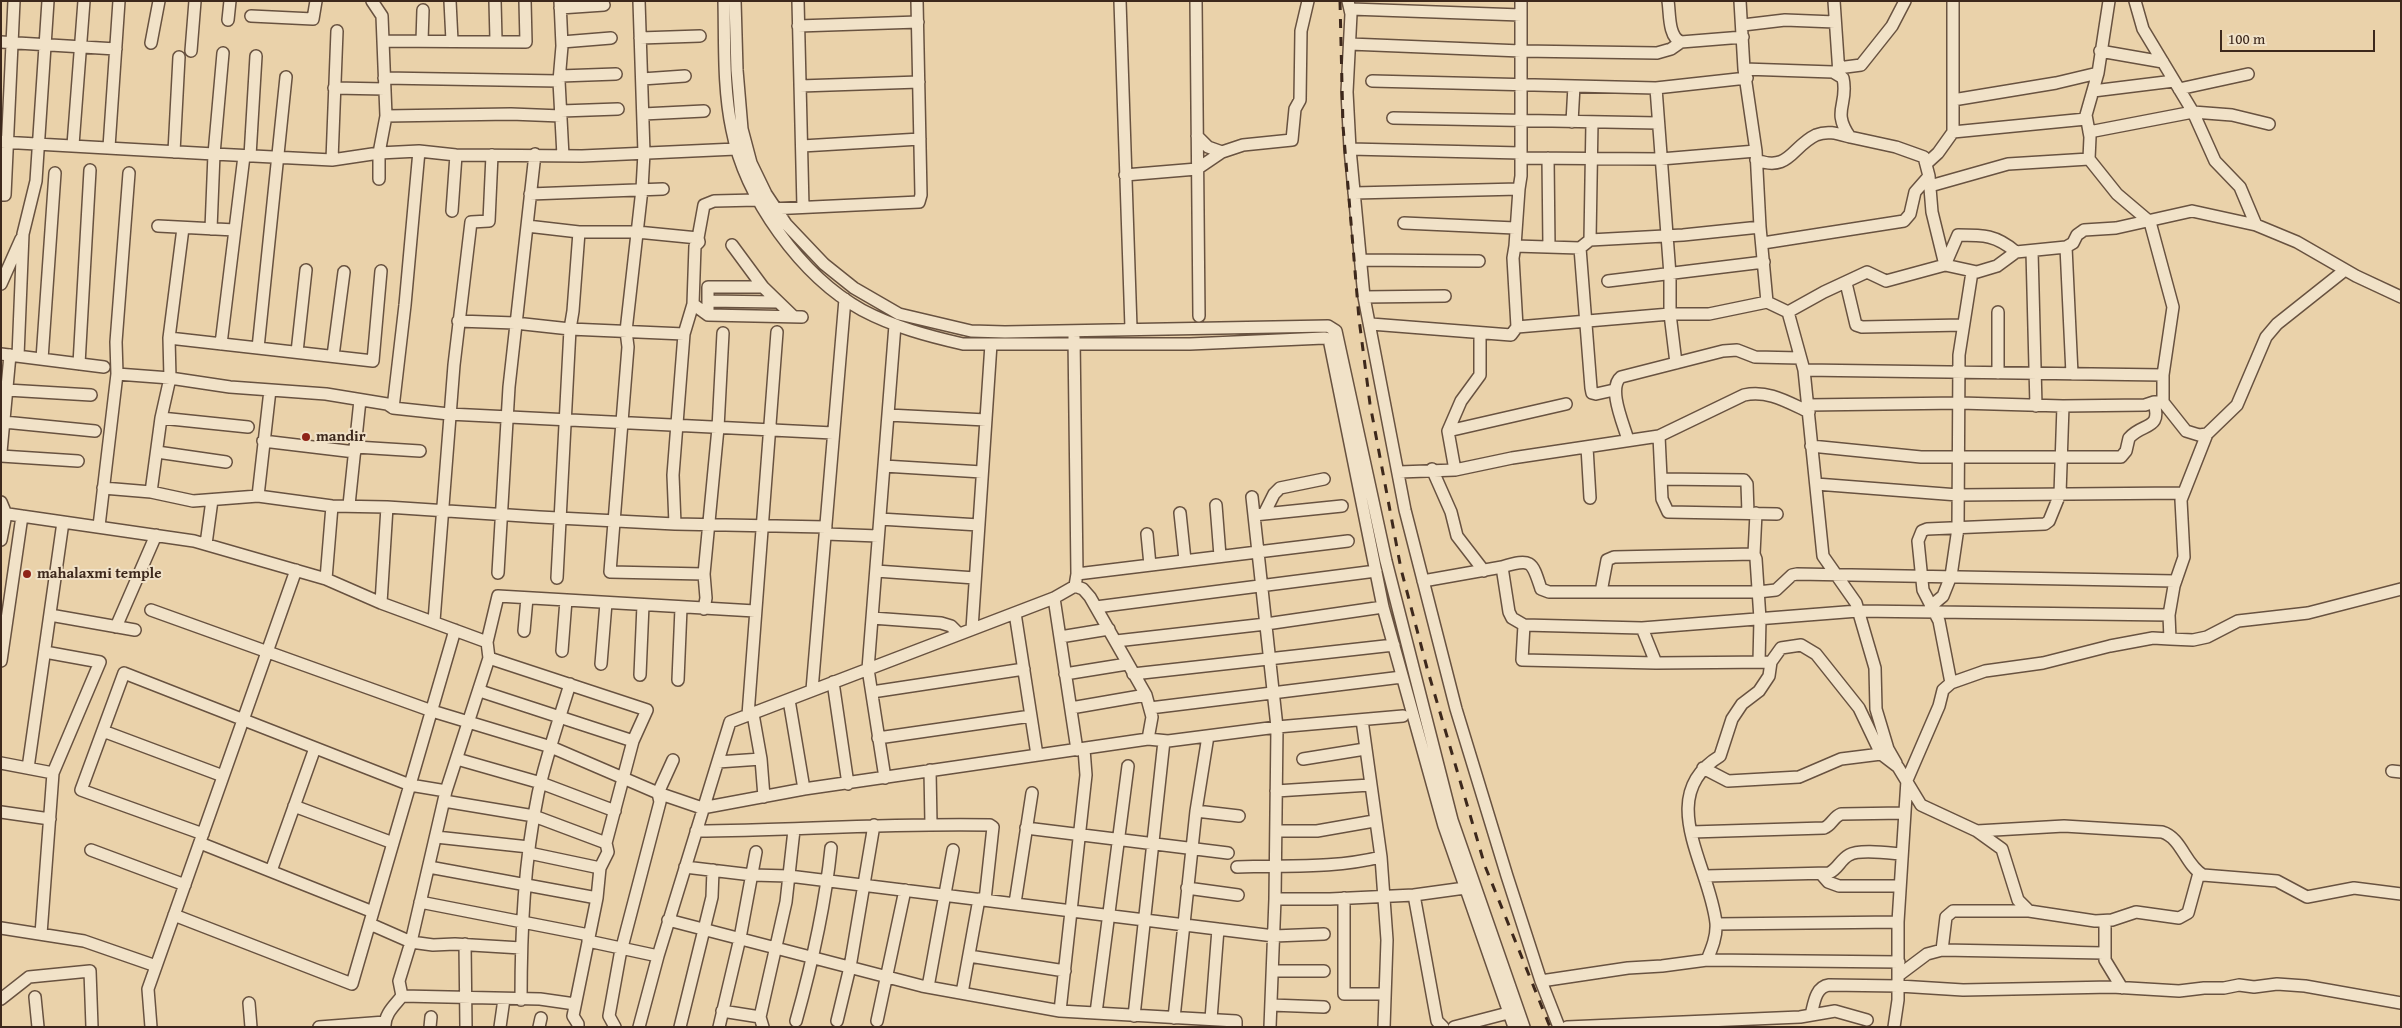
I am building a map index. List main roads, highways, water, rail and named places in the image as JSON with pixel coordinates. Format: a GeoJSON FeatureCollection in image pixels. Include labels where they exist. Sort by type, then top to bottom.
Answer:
{"type":"FeatureCollection","features":[{"type":"Feature","properties":{"kind":"railway"},"geometry":{"type":"LineString","coordinates":[[1340,1],[1343,126],[1359,319],[1370,404],[1401,569],[1427,668],[1485,866],[1550,1027]]}},
{"type":"Feature","properties":{"kind":"place","name":"mandir"},"geometry":{"type":"Point","coordinates":[306,437]}},
{"type":"Feature","properties":{"kind":"place","name":"mahalaxmi temple"},"geometry":{"type":"Point","coordinates":[27,574]}}]}
